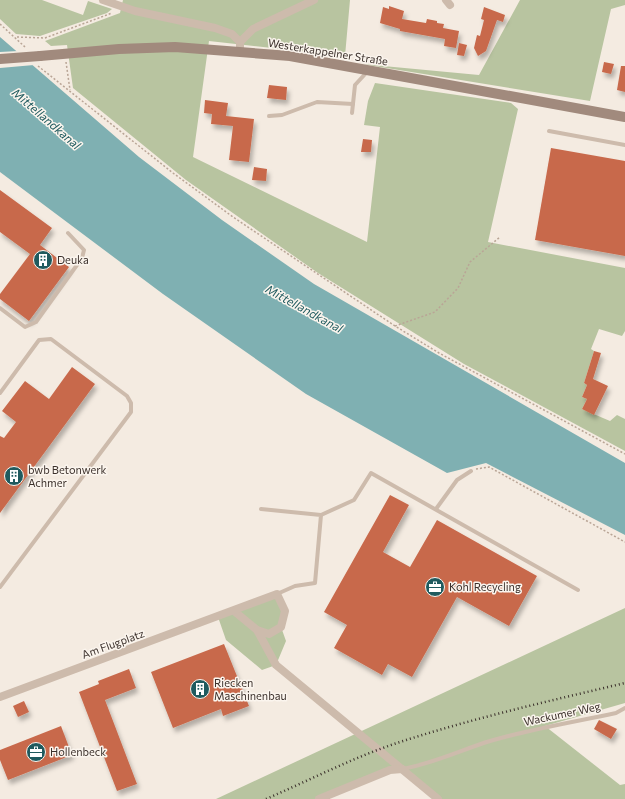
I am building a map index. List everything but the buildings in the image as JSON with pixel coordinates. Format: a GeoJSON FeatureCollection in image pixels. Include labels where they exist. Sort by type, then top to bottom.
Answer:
{"type":"FeatureCollection","features":[{"type":"Feature","properties":{"kind":"main road","name":"Westerkappelner Straße"},"geometry":{"type":"LineString","coordinates":[[0,59],[38,59],[119,49],[240,46],[625,117]]}},
{"type":"Feature","properties":{"kind":"street"},"geometry":{"type":"LineString","coordinates":[[103,0],[120,6],[215,28],[232,34],[240,46],[253,29],[314,0]]}},
{"type":"Feature","properties":{"kind":"street"},"geometry":{"type":"LineString","coordinates":[[234,611],[257,630],[269,634],[281,627],[285,611],[278,594]]}},
{"type":"Feature","properties":{"kind":"street","name":"Am Flugplatz"},"geometry":{"type":"LineString","coordinates":[[0,697],[278,594]]}},
{"type":"Feature","properties":{"kind":"street"},"geometry":{"type":"LineString","coordinates":[[257,630],[276,665],[438,799]]}},
{"type":"Feature","properties":{"kind":"street"},"geometry":{"type":"LineString","coordinates":[[319,799],[390,770],[402,769]]}},
{"type":"Feature","properties":{"kind":"lane"},"geometry":{"type":"LineString","coordinates":[[352,113],[355,85],[369,70]]}},
{"type":"Feature","properties":{"kind":"lane"},"geometry":{"type":"LineString","coordinates":[[269,116],[282,115],[316,102],[353,104]]}},
{"type":"Feature","properties":{"kind":"lane"},"geometry":{"type":"LineString","coordinates":[[549,131],[625,145]]}},
{"type":"Feature","properties":{"kind":"lane"},"geometry":{"type":"LineString","coordinates":[[0,308],[25,327],[36,322],[82,258],[84,250],[68,233]]}},
{"type":"Feature","properties":{"kind":"lane"},"geometry":{"type":"LineString","coordinates":[[0,393],[39,340],[51,339],[127,396],[131,403],[131,412],[0,587]]}},
{"type":"Feature","properties":{"kind":"lane"},"geometry":{"type":"LineString","coordinates":[[436,509],[457,480],[471,471]]}},
{"type":"Feature","properties":{"kind":"lane"},"geometry":{"type":"LineString","coordinates":[[262,509],[321,515],[354,500],[371,473],[578,590]]}},
{"type":"Feature","properties":{"kind":"lane"},"geometry":{"type":"LineString","coordinates":[[278,594],[295,586],[315,583],[321,515]]}},
{"type":"Feature","properties":{"kind":"lane","name":"Wackumer Weg"},"geometry":{"type":"LineString","coordinates":[[402,769],[417,767],[463,749],[502,738],[616,713],[625,708]]}},
{"type":"Feature","properties":{"kind":"path"},"geometry":{"type":"LineString","coordinates":[[15,37],[45,38],[111,14],[120,6]]}},
{"type":"Feature","properties":{"kind":"path"},"geometry":{"type":"LineString","coordinates":[[0,24],[26,47]]}},
{"type":"Feature","properties":{"kind":"path"},"geometry":{"type":"LineString","coordinates":[[38,59],[70,90],[174,173],[233,217],[395,326],[440,353],[625,454]]}},
{"type":"Feature","properties":{"kind":"path"},"geometry":{"type":"LineString","coordinates":[[64,61],[67,65],[70,90]]}},
{"type":"Feature","properties":{"kind":"path"},"geometry":{"type":"LineString","coordinates":[[395,326],[435,312],[458,288],[470,262],[500,237]]}},
{"type":"Feature","properties":{"kind":"path"},"geometry":{"type":"LineString","coordinates":[[471,471],[478,468],[489,467],[625,542]]}},
{"type":"Feature","properties":{"kind":"green space"},"geometry":{"type":"Polygon","coordinates":[[[0,0],[42,0],[83,15],[88,1],[112,9],[107,13],[40,36],[16,34],[0,19],[0,0]]]}},
{"type":"Feature","properties":{"kind":"green space"},"geometry":{"type":"Polygon","coordinates":[[[123,0],[350,0],[345,56],[209,41],[193,157],[367,242],[380,127],[364,125],[368,101],[375,83],[511,103],[518,109],[488,242],[625,268],[625,331],[622,336],[599,329],[591,349],[594,351],[584,383],[587,385],[582,397],[587,399],[582,409],[610,421],[617,415],[625,419],[625,451],[464,364],[318,273],[186,180],[73,88],[67,45],[51,46],[45,41],[120,13],[123,0]]]}},
{"type":"Feature","properties":{"kind":"green space"},"geometry":{"type":"Polygon","coordinates":[[[520,0],[625,0],[625,5],[611,9],[590,101],[362,64],[479,75],[520,0]]]}},
{"type":"Feature","properties":{"kind":"green space"},"geometry":{"type":"Polygon","coordinates":[[[277,594],[285,611],[281,627],[286,641],[276,665],[262,670],[226,640],[218,617],[277,594]]]}},
{"type":"Feature","properties":{"kind":"green space"},"geometry":{"type":"Polygon","coordinates":[[[625,608],[625,703],[545,726],[620,785],[625,784],[625,799],[438,799],[402,769],[319,799],[216,799],[625,608]]]}},
{"type":"Feature","properties":{"kind":"water","name":"Mittellandkanal"},"geometry":{"type":"Polygon","coordinates":[[[0,37],[139,157],[222,220],[314,284],[625,463],[625,535],[486,463],[447,473],[306,394],[163,294],[0,172],[0,37]]]}},
{"type":"Feature","properties":{"kind":"pier"},"geometry":{"type":"Polygon","coordinates":[[[18,51],[34,65],[0,68],[0,52],[18,51]]]}},
{"type":"Feature","properties":{"kind":"railway"},"geometry":{"type":"LineString","coordinates":[[266,799],[349,762],[400,742],[540,703],[625,683]]}},
{"type":"Feature","properties":{"kind":"place","name":"Deuka"},"geometry":{"type":"Point","coordinates":[43,260]}},
{"type":"Feature","properties":{"kind":"place","name":"bwb Betonwerk Achmer"},"geometry":{"type":"Point","coordinates":[14,476]}},
{"type":"Feature","properties":{"kind":"place","name":"Kohl Recycling"},"geometry":{"type":"Point","coordinates":[435,587]}},
{"type":"Feature","properties":{"kind":"place","name":"Riecken Maschinenbau"},"geometry":{"type":"Point","coordinates":[200,689]}},
{"type":"Feature","properties":{"kind":"place","name":"Hollenbeck"},"geometry":{"type":"Point","coordinates":[36,752]}}]}
